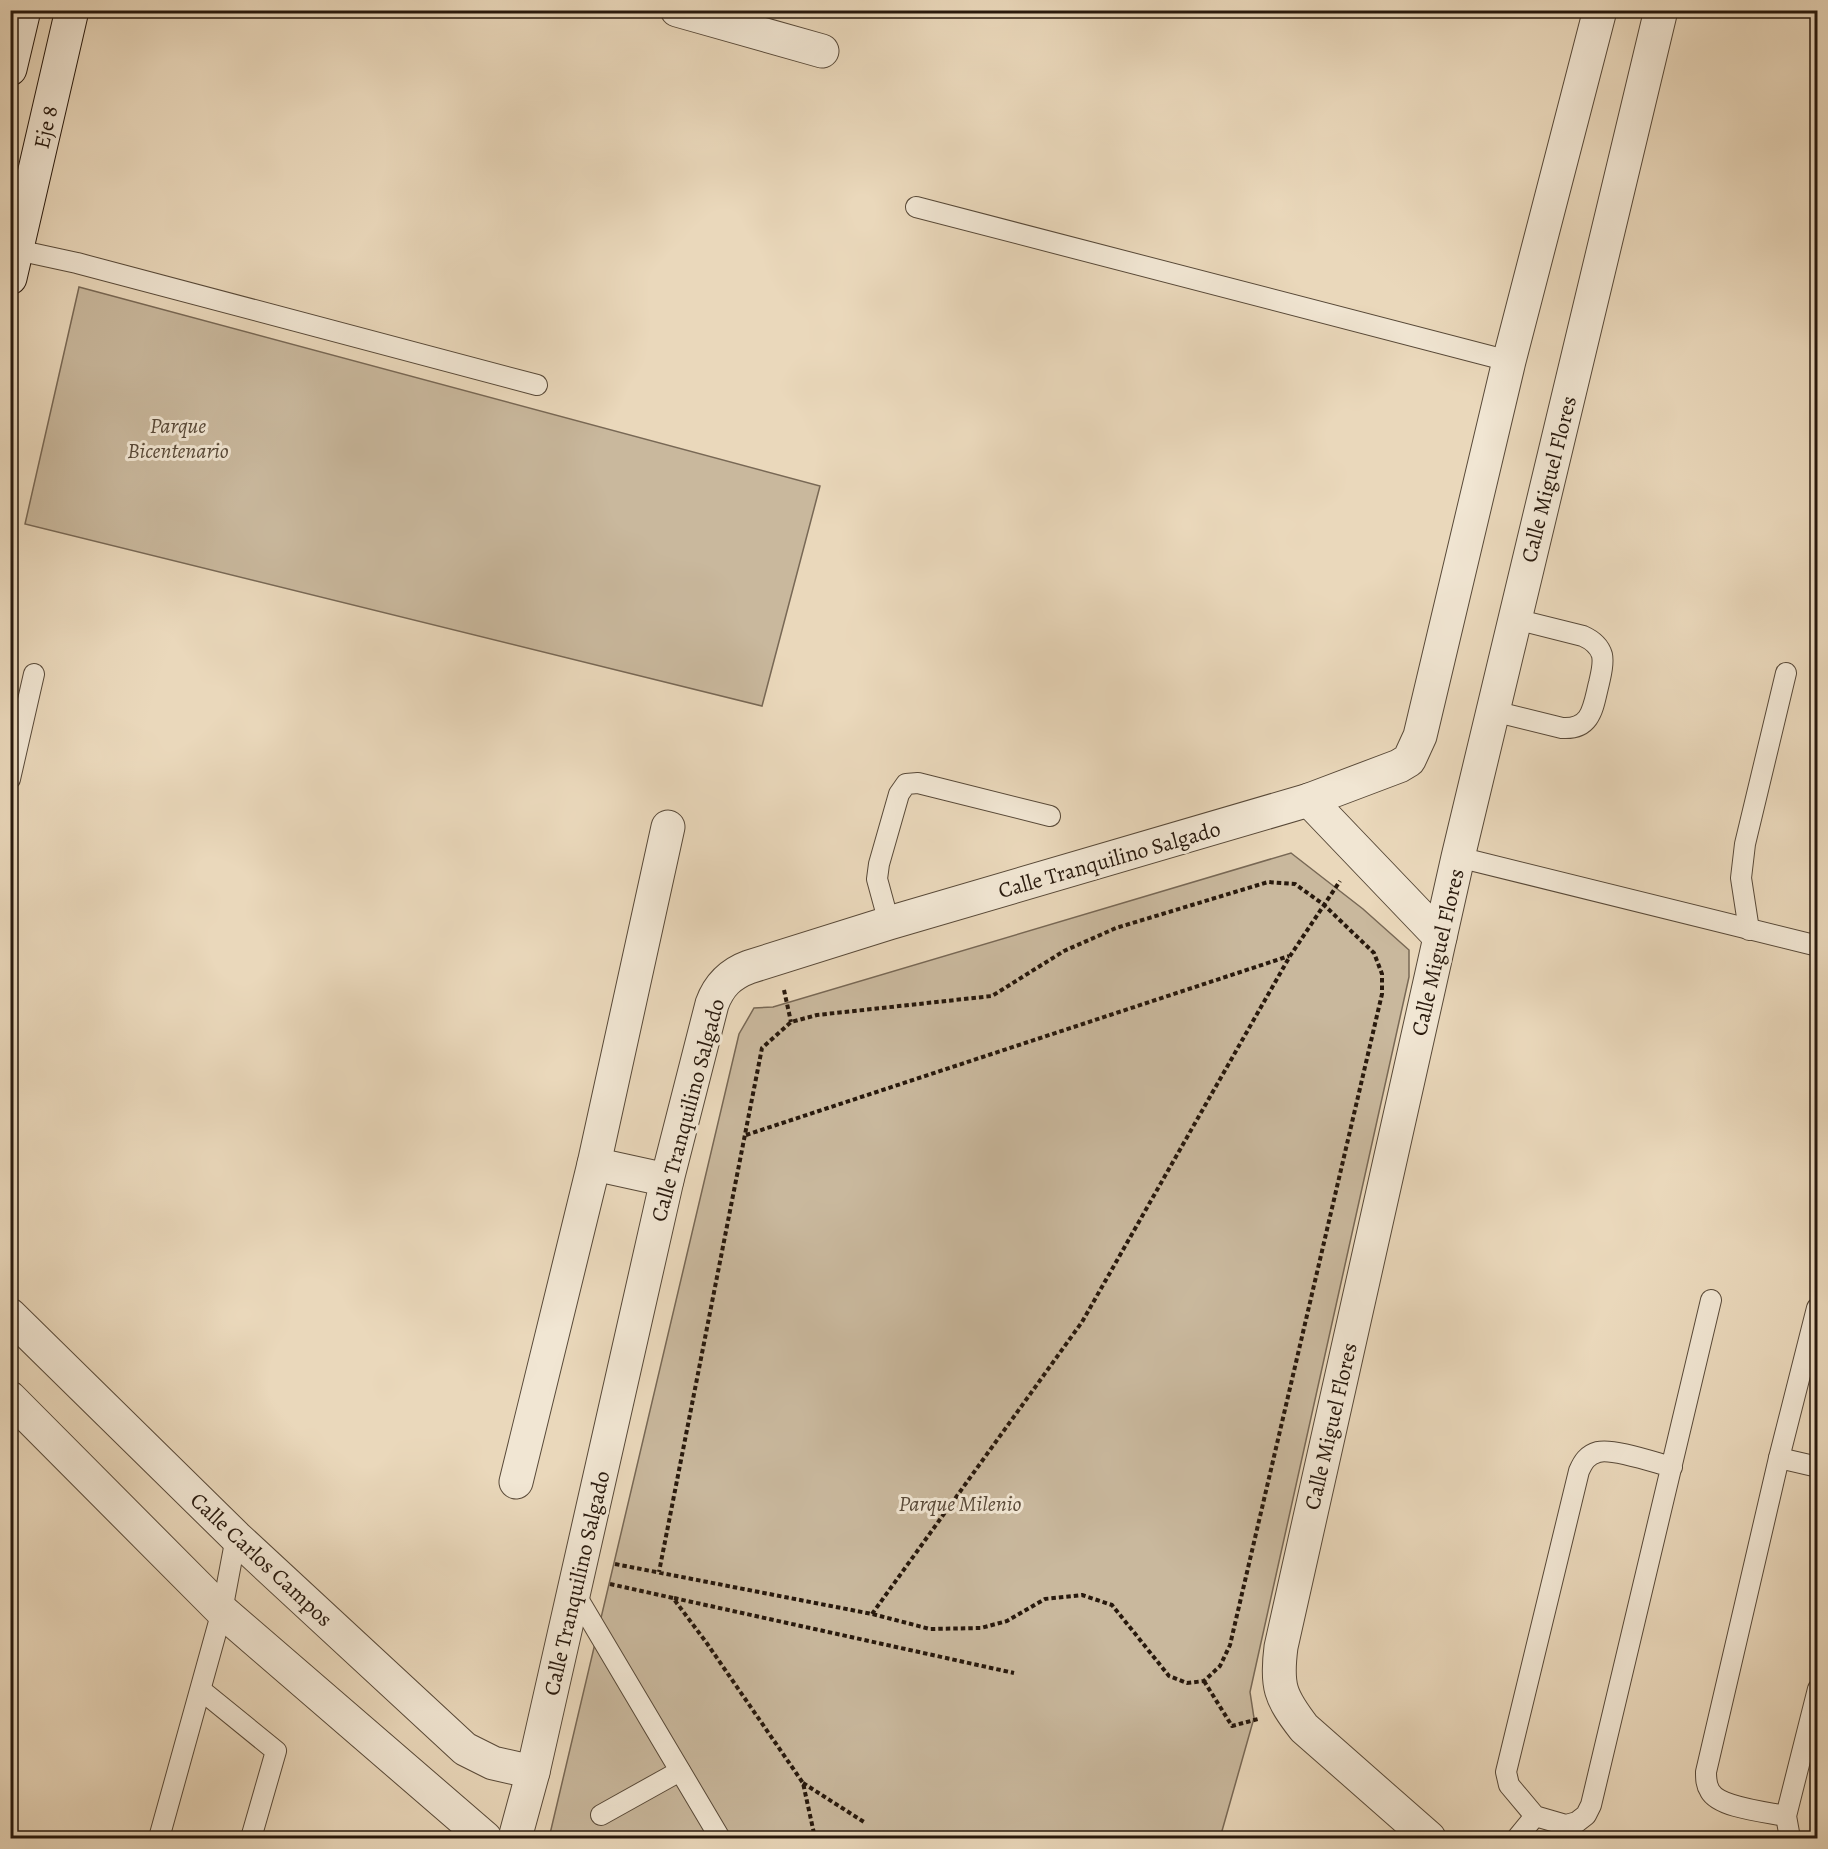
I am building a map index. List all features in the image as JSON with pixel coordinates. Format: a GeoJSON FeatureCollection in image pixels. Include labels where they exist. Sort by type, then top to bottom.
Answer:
{"type":"FeatureCollection","features":[{"type":"Feature","properties":{"kind":"street"},"geometry":{"type":"LineString","coordinates":[[10,69],[24,10]]}},
{"type":"Feature","properties":{"kind":"street","name":"Eje 8"},"geometry":{"type":"LineString","coordinates":[[14,264],[72,10]]}},
{"type":"Feature","properties":{"kind":"street"},"geometry":{"type":"LineString","coordinates":[[677,10],[822,51]]}},
{"type":"Feature","properties":{"kind":"street"},"geometry":{"type":"LineString","coordinates":[[1509,361],[1600,10]]}},
{"type":"Feature","properties":{"kind":"street","name":"Calle Miguel Flores"},"geometry":{"type":"LineString","coordinates":[[1429,1839],[1304,1728],[1289,1709],[1280,1689],[1277,1674],[1286,1624],[1458,857],[1661,10]]}},
{"type":"Feature","properties":{"kind":"street","name":"Calle Tranquilino Salgado"},"geometry":{"type":"LineString","coordinates":[[515,1839],[533,1772],[667,1180],[717,991],[736,972],[749,967],[889,923],[1309,800],[1382,773],[1409,760],[1420,736],[1509,361]]}},
{"type":"Feature","properties":{"kind":"street"},"geometry":{"type":"LineString","coordinates":[[1309,800],[1440,937]]}},
{"type":"Feature","properties":{"kind":"street"},"geometry":{"type":"LineString","coordinates":[[516,1482],[594,1164],[668,827]]}},
{"type":"Feature","properties":{"kind":"street"},"geometry":{"type":"LineString","coordinates":[[594,1164],[667,1180]]}},
{"type":"Feature","properties":{"kind":"street","name":"Calle Carlos Campos"},"geometry":{"type":"LineString","coordinates":[[10,1315],[236,1537],[465,1749],[492,1764],[533,1772]]}},
{"type":"Feature","properties":{"kind":"street"},"geometry":{"type":"LineString","coordinates":[[10,1398],[222,1611],[485,1839]]}},
{"type":"Feature","properties":{"kind":"lane"},"geometry":{"type":"LineString","coordinates":[[916,207],[1509,361]]}},
{"type":"Feature","properties":{"kind":"lane"},"geometry":{"type":"LineString","coordinates":[[14,264],[77,263],[537,384]]}},
{"type":"Feature","properties":{"kind":"lane"},"geometry":{"type":"LineString","coordinates":[[1492,711],[1572,729],[1582,725],[1593,708],[1603,657],[1599,647],[1592,640],[1583,636],[1515,619]]}},
{"type":"Feature","properties":{"kind":"lane"},"geometry":{"type":"LineString","coordinates":[[1749,930],[1741,879],[1745,844],[1786,673]]}},
{"type":"Feature","properties":{"kind":"lane"},"geometry":{"type":"LineString","coordinates":[[10,779],[34,674]]}},
{"type":"Feature","properties":{"kind":"lane"},"geometry":{"type":"LineString","coordinates":[[889,923],[877,879],[879,864],[899,794],[906,784],[918,783],[1050,816]]}},
{"type":"Feature","properties":{"kind":"lane"},"geometry":{"type":"LineString","coordinates":[[1458,857],[1749,930],[1818,945]]}},
{"type":"Feature","properties":{"kind":"lane"},"geometry":{"type":"LineString","coordinates":[[1672,1467],[1600,1451],[1583,1462],[1579,1471],[1507,1766],[1509,1785],[1535,1816],[1566,1825],[1577,1822],[1586,1815],[1591,1805],[1672,1467],[1711,1299]]}},
{"type":"Feature","properties":{"kind":"lane"},"geometry":{"type":"LineString","coordinates":[[1786,1816],[1718,1799],[1710,1792],[1706,1782],[1706,1772],[1779,1458],[1817,1308]]}},
{"type":"Feature","properties":{"kind":"lane"},"geometry":{"type":"LineString","coordinates":[[1779,1458],[1818,1467]]}},
{"type":"Feature","properties":{"kind":"lane"},"geometry":{"type":"LineString","coordinates":[[159,1839],[222,1611],[236,1537]]}},
{"type":"Feature","properties":{"kind":"lane"},"geometry":{"type":"LineString","coordinates":[[578,1576],[680,1771],[720,1839]]}},
{"type":"Feature","properties":{"kind":"lane"},"geometry":{"type":"LineString","coordinates":[[1790,1839],[1786,1816],[1818,1689]]}},
{"type":"Feature","properties":{"kind":"lane"},"geometry":{"type":"LineString","coordinates":[[201,1690],[276,1751],[250,1839]]}},
{"type":"Feature","properties":{"kind":"lane"},"geometry":{"type":"LineString","coordinates":[[601,1815],[680,1771]]}},
{"type":"Feature","properties":{"kind":"lane"},"geometry":{"type":"LineString","coordinates":[[1517,1839],[1535,1816]]}},
{"type":"Feature","properties":{"kind":"path"},"geometry":{"type":"LineString","coordinates":[[872,1614],[1082,1322],[1290,956],[1359,853]]}},
{"type":"Feature","properties":{"kind":"path"},"geometry":{"type":"LineString","coordinates":[[578,1576],[659,1572],[872,1614],[930,1629],[981,1628],[1007,1621],[1045,1599],[1082,1595],[1112,1605],[1169,1676],[1187,1683],[1204,1681],[1220,1666],[1230,1645],[1382,994],[1382,974],[1374,952],[1323,904],[1295,884],[1268,882],[1116,928],[1064,951],[992,996],[817,1015],[790,1022],[762,1048],[659,1572]]}},
{"type":"Feature","properties":{"kind":"path"},"geometry":{"type":"LineString","coordinates":[[746,1136],[1290,956]]}},
{"type":"Feature","properties":{"kind":"path"},"geometry":{"type":"LineString","coordinates":[[578,1576],[1014,1673]]}},
{"type":"Feature","properties":{"kind":"path"},"geometry":{"type":"LineString","coordinates":[[673,1598],[803,1783],[815,1839]]}},
{"type":"Feature","properties":{"kind":"path"},"geometry":{"type":"LineString","coordinates":[[1204,1681],[1232,1726]]}},
{"type":"Feature","properties":{"kind":"path"},"geometry":{"type":"LineString","coordinates":[[803,1783],[864,1822]]}},
{"type":"Feature","properties":{"kind":"green space","name":"Parque Bicentenario"},"geometry":{"type":"Polygon","coordinates":[[[79,287],[820,486],[762,706],[25,524],[79,287]]]}},
{"type":"Feature","properties":{"kind":"green space","name":"Parque Milenio"},"geometry":{"type":"Polygon","coordinates":[[[1291,853],[1363,909],[1409,950],[1409,977],[1250,1692],[1254,1718],[1220,1838],[549,1838],[739,1034],[754,1008],[773,1007],[1291,853]]]}}]}
